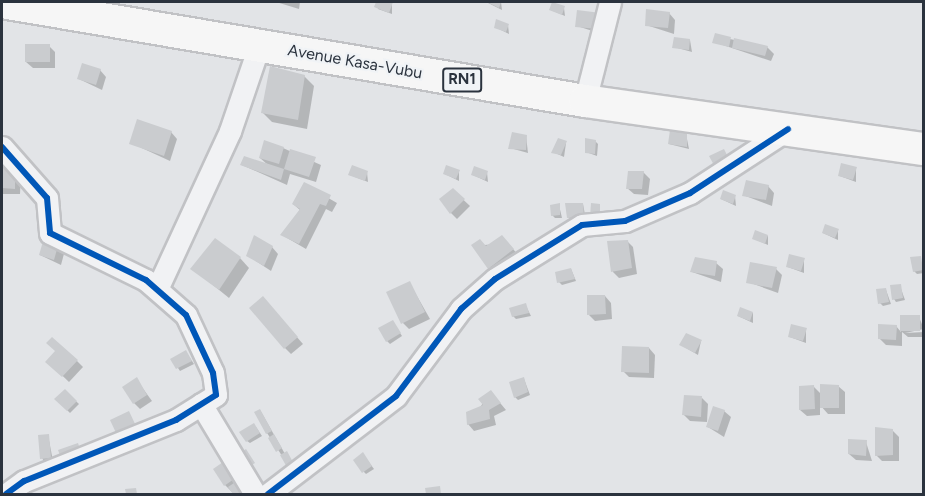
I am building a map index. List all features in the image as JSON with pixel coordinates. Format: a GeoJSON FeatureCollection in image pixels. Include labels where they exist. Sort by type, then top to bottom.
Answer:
{"type":"FeatureCollection","features":[{"type":"Feature","properties":{"kind":"highway","name":"Avenue Kasa-Vubu"},"geometry":{"type":"LineString","coordinates":[[2,2],[585,100],[924,149]]}},
{"type":"Feature","properties":{"kind":"street"},"geometry":{"type":"LineString","coordinates":[[585,100],[610,2]]}},
{"type":"Feature","properties":{"kind":"street"},"geometry":{"type":"LineString","coordinates":[[158,287],[230,131],[259,46]]}},
{"type":"Feature","properties":{"kind":"street"},"geometry":{"type":"LineString","coordinates":[[268,495],[396,396],[460,309],[495,279],[582,225],[625,221],[690,193],[788,129]]}},
{"type":"Feature","properties":{"kind":"street"},"geometry":{"type":"LineString","coordinates":[[2,147],[47,198],[50,233],[158,287],[186,315],[213,372],[216,395],[75,464],[24,481],[6,495]]}},
{"type":"Feature","properties":{"kind":"street"},"geometry":{"type":"LineString","coordinates":[[201,404],[255,495]]}},
{"type":"Feature","properties":{"kind":"building"},"geometry":{"type":"Polygon","coordinates":[[[376,2],[393,2],[389,13],[374,7],[376,2]]]}},
{"type":"Feature","properties":{"kind":"building"},"geometry":{"type":"Polygon","coordinates":[[[487,2],[501,2],[499,8],[487,2]]]}},
{"type":"Feature","properties":{"kind":"building"},"geometry":{"type":"Polygon","coordinates":[[[552,2],[565,6],[562,15],[549,10],[552,2]]]}},
{"type":"Feature","properties":{"kind":"building"},"geometry":{"type":"Polygon","coordinates":[[[646,9],[670,12],[668,28],[645,26],[646,9]]]}},
{"type":"Feature","properties":{"kind":"building"},"geometry":{"type":"Polygon","coordinates":[[[577,10],[601,13],[599,29],[575,27],[577,10]]]}},
{"type":"Feature","properties":{"kind":"building"},"geometry":{"type":"Polygon","coordinates":[[[496,19],[509,24],[506,32],[494,28],[496,19]]]}},
{"type":"Feature","properties":{"kind":"building"},"geometry":{"type":"Polygon","coordinates":[[[715,33],[731,37],[729,47],[712,43],[715,33]]]}},
{"type":"Feature","properties":{"kind":"building"},"geometry":{"type":"Polygon","coordinates":[[[674,37],[690,39],[689,50],[672,48],[674,37]]]}},
{"type":"Feature","properties":{"kind":"building"},"geometry":{"type":"Polygon","coordinates":[[[734,38],[768,46],[765,56],[732,48],[734,38]]]}},
{"type":"Feature","properties":{"kind":"building"},"geometry":{"type":"Polygon","coordinates":[[[25,44],[50,44],[50,62],[25,62],[25,44]]]}},
{"type":"Feature","properties":{"kind":"building"},"geometry":{"type":"Polygon","coordinates":[[[82,63],[101,69],[96,85],[77,79],[82,63]]]}},
{"type":"Feature","properties":{"kind":"building"},"geometry":{"type":"Polygon","coordinates":[[[270,66],[305,75],[298,120],[261,113],[270,66]]]}},
{"type":"Feature","properties":{"kind":"building"},"geometry":{"type":"Polygon","coordinates":[[[137,119],[172,131],[164,156],[129,144],[137,119]]]}},
{"type":"Feature","properties":{"kind":"building"},"geometry":{"type":"Polygon","coordinates":[[[670,130],[687,133],[687,147],[668,144],[670,130]]]}},
{"type":"Feature","properties":{"kind":"building"},"geometry":{"type":"Polygon","coordinates":[[[512,132],[527,135],[526,150],[508,149],[512,132]]]}},
{"type":"Feature","properties":{"kind":"building"},"geometry":{"type":"Polygon","coordinates":[[[558,138],[567,141],[561,155],[551,153],[558,138]]]}},
{"type":"Feature","properties":{"kind":"building"},"geometry":{"type":"Polygon","coordinates":[[[585,138],[596,140],[595,154],[585,153],[585,138]]]}},
{"type":"Feature","properties":{"kind":"building"},"geometry":{"type":"Polygon","coordinates":[[[264,140],[284,147],[279,164],[259,158],[264,140]]]}},
{"type":"Feature","properties":{"kind":"building"},"geometry":{"type":"Polygon","coordinates":[[[290,149],[316,157],[309,177],[284,169],[290,149]]]}},
{"type":"Feature","properties":{"kind":"building"},"geometry":{"type":"Polygon","coordinates":[[[724,149],[729,159],[715,167],[709,156],[724,149]]]}},
{"type":"Feature","properties":{"kind":"building"},"geometry":{"type":"Polygon","coordinates":[[[244,156],[284,169],[281,180],[240,165],[244,156]]]}},
{"type":"Feature","properties":{"kind":"building"},"geometry":{"type":"Polygon","coordinates":[[[841,163],[857,167],[853,180],[838,176],[841,163]]]}},
{"type":"Feature","properties":{"kind":"building"},"geometry":{"type":"Polygon","coordinates":[[[2,165],[15,165],[15,189],[2,188],[2,165]]]}},
{"type":"Feature","properties":{"kind":"building"},"geometry":{"type":"Polygon","coordinates":[[[352,165],[368,171],[365,181],[348,175],[352,165]]]}},
{"type":"Feature","properties":{"kind":"building"},"geometry":{"type":"Polygon","coordinates":[[[446,165],[460,170],[456,179],[443,174],[446,165]]]}},
{"type":"Feature","properties":{"kind":"building"},"geometry":{"type":"Polygon","coordinates":[[[474,166],[488,171],[485,180],[471,175],[474,166]]]}},
{"type":"Feature","properties":{"kind":"building"},"geometry":{"type":"Polygon","coordinates":[[[628,171],[644,171],[642,189],[626,189],[628,171]]]}},
{"type":"Feature","properties":{"kind":"building"},"geometry":{"type":"Polygon","coordinates":[[[746,180],[769,185],[766,200],[742,196],[746,180]]]}},
{"type":"Feature","properties":{"kind":"building"},"geometry":{"type":"Polygon","coordinates":[[[304,182],[331,195],[326,206],[320,204],[299,244],[280,235],[300,209],[292,204],[304,182]]]}},
{"type":"Feature","properties":{"kind":"building"},"geometry":{"type":"Polygon","coordinates":[[[453,188],[465,199],[450,214],[439,199],[453,188]]]}},
{"type":"Feature","properties":{"kind":"building"},"geometry":{"type":"Polygon","coordinates":[[[723,190],[736,195],[733,204],[720,199],[723,190]]]}},
{"type":"Feature","properties":{"kind":"building"},"geometry":{"type":"Polygon","coordinates":[[[560,203],[560,215],[551,216],[550,205],[560,203]]]}},
{"type":"Feature","properties":{"kind":"building"},"geometry":{"type":"Polygon","coordinates":[[[565,203],[583,203],[584,217],[567,218],[565,203]]]}},
{"type":"Feature","properties":{"kind":"building"},"geometry":{"type":"Polygon","coordinates":[[[591,203],[600,204],[600,215],[590,217],[591,203]]]}},
{"type":"Feature","properties":{"kind":"building"},"geometry":{"type":"Polygon","coordinates":[[[825,224],[839,229],[835,238],[822,233],[825,224]]]}},
{"type":"Feature","properties":{"kind":"building"},"geometry":{"type":"Polygon","coordinates":[[[755,230],[768,235],[765,244],[752,239],[755,230]]]}},
{"type":"Feature","properties":{"kind":"building"},"geometry":{"type":"Polygon","coordinates":[[[254,235],[273,246],[264,266],[246,256],[254,235]]]}},
{"type":"Feature","properties":{"kind":"building"},"geometry":{"type":"Polygon","coordinates":[[[502,235],[514,249],[488,269],[471,245],[480,239],[486,246],[502,235]]]}},
{"type":"Feature","properties":{"kind":"building"},"geometry":{"type":"Polygon","coordinates":[[[44,238],[59,242],[54,260],[39,255],[44,238]]]}},
{"type":"Feature","properties":{"kind":"building"},"geometry":{"type":"Polygon","coordinates":[[[215,238],[241,257],[219,290],[190,269],[215,238]]]}},
{"type":"Feature","properties":{"kind":"building"},"geometry":{"type":"Polygon","coordinates":[[[628,240],[632,268],[611,272],[607,241],[628,240]]]}},
{"type":"Feature","properties":{"kind":"building"},"geometry":{"type":"Polygon","coordinates":[[[789,254],[805,258],[801,271],[786,267],[789,254]]]}},
{"type":"Feature","properties":{"kind":"building"},"geometry":{"type":"Polygon","coordinates":[[[921,256],[923,270],[913,272],[910,257],[921,256]]]}},
{"type":"Feature","properties":{"kind":"building"},"geometry":{"type":"Polygon","coordinates":[[[695,257],[717,261],[715,276],[690,272],[695,257]]]}},
{"type":"Feature","properties":{"kind":"building"},"geometry":{"type":"Polygon","coordinates":[[[750,262],[777,267],[772,288],[746,283],[750,262]]]}},
{"type":"Feature","properties":{"kind":"building"},"geometry":{"type":"Polygon","coordinates":[[[571,268],[575,279],[557,283],[555,272],[571,268]]]}},
{"type":"Feature","properties":{"kind":"building"},"geometry":{"type":"Polygon","coordinates":[[[410,281],[425,312],[401,324],[386,292],[410,281]]]}},
{"type":"Feature","properties":{"kind":"building"},"geometry":{"type":"Polygon","coordinates":[[[901,284],[903,298],[892,300],[890,285],[901,284]]]}},
{"type":"Feature","properties":{"kind":"building"},"geometry":{"type":"Polygon","coordinates":[[[886,288],[889,302],[878,304],[876,289],[886,288]]]}},
{"type":"Feature","properties":{"kind":"building"},"geometry":{"type":"Polygon","coordinates":[[[587,295],[605,295],[606,314],[587,315],[587,295]]]}},
{"type":"Feature","properties":{"kind":"building"},"geometry":{"type":"Polygon","coordinates":[[[263,296],[298,337],[284,349],[249,308],[263,296]]]}},
{"type":"Feature","properties":{"kind":"building"},"geometry":{"type":"Polygon","coordinates":[[[526,303],[529,313],[512,317],[509,308],[526,303]]]}},
{"type":"Feature","properties":{"kind":"building"},"geometry":{"type":"Polygon","coordinates":[[[740,307],[753,312],[750,321],[737,316],[740,307]]]}},
{"type":"Feature","properties":{"kind":"building"},"geometry":{"type":"Polygon","coordinates":[[[900,315],[920,315],[920,331],[900,331],[900,315]]]}},
{"type":"Feature","properties":{"kind":"building"},"geometry":{"type":"Polygon","coordinates":[[[393,320],[401,333],[386,342],[378,328],[393,320]]]}},
{"type":"Feature","properties":{"kind":"building"},"geometry":{"type":"Polygon","coordinates":[[[791,324],[807,328],[803,341],[788,337],[791,324]]]}},
{"type":"Feature","properties":{"kind":"building"},"geometry":{"type":"Polygon","coordinates":[[[878,324],[897,325],[896,340],[878,339],[878,324]]]}},
{"type":"Feature","properties":{"kind":"building"},"geometry":{"type":"Polygon","coordinates":[[[686,333],[702,340],[695,353],[679,345],[686,333]]]}},
{"type":"Feature","properties":{"kind":"building"},"geometry":{"type":"Polygon","coordinates":[[[52,337],[78,360],[62,377],[45,362],[55,351],[46,343],[52,337]]]}},
{"type":"Feature","properties":{"kind":"building"},"geometry":{"type":"Polygon","coordinates":[[[622,346],[649,347],[649,373],[621,372],[622,346]]]}},
{"type":"Feature","properties":{"kind":"building"},"geometry":{"type":"Polygon","coordinates":[[[186,350],[192,361],[176,369],[170,359],[186,350]]]}},
{"type":"Feature","properties":{"kind":"building"},"geometry":{"type":"Polygon","coordinates":[[[137,377],[147,395],[133,404],[122,387],[137,377]]]}},
{"type":"Feature","properties":{"kind":"building"},"geometry":{"type":"Polygon","coordinates":[[[524,377],[528,392],[514,398],[509,382],[524,377]]]}},
{"type":"Feature","properties":{"kind":"building"},"geometry":{"type":"Polygon","coordinates":[[[820,384],[839,385],[839,408],[820,408],[820,384]]]}},
{"type":"Feature","properties":{"kind":"building"},"geometry":{"type":"Polygon","coordinates":[[[814,385],[815,409],[799,410],[799,386],[814,385]]]}},
{"type":"Feature","properties":{"kind":"building"},"geometry":{"type":"Polygon","coordinates":[[[65,389],[77,401],[67,411],[54,399],[65,389]]]}},
{"type":"Feature","properties":{"kind":"building"},"geometry":{"type":"Polygon","coordinates":[[[491,390],[501,403],[489,410],[490,419],[467,425],[466,412],[483,405],[478,399],[491,390]]]}},
{"type":"Feature","properties":{"kind":"building"},"geometry":{"type":"Polygon","coordinates":[[[684,395],[702,396],[701,417],[682,415],[684,395]]]}},
{"type":"Feature","properties":{"kind":"building"},"geometry":{"type":"Polygon","coordinates":[[[713,406],[725,410],[718,431],[706,427],[713,406]]]}},
{"type":"Feature","properties":{"kind":"building"},"geometry":{"type":"Polygon","coordinates":[[[260,409],[272,431],[266,434],[254,412],[260,409]]]}},
{"type":"Feature","properties":{"kind":"building"},"geometry":{"type":"Polygon","coordinates":[[[129,411],[136,426],[117,435],[110,420],[129,411]]]}},
{"type":"Feature","properties":{"kind":"building"},"geometry":{"type":"Polygon","coordinates":[[[254,423],[260,433],[246,442],[239,432],[254,423]]]}},
{"type":"Feature","properties":{"kind":"building"},"geometry":{"type":"Polygon","coordinates":[[[875,427],[893,429],[893,455],[875,456],[875,427]]]}},
{"type":"Feature","properties":{"kind":"building"},"geometry":{"type":"Polygon","coordinates":[[[49,434],[51,458],[40,459],[38,435],[49,434]]]}},
{"type":"Feature","properties":{"kind":"building"},"geometry":{"type":"Polygon","coordinates":[[[274,434],[282,448],[276,452],[268,438],[274,434]]]}},
{"type":"Feature","properties":{"kind":"building"},"geometry":{"type":"Polygon","coordinates":[[[848,439],[867,440],[866,456],[848,454],[848,439]]]}},
{"type":"Feature","properties":{"kind":"building"},"geometry":{"type":"Polygon","coordinates":[[[78,443],[82,456],[63,463],[58,450],[78,443]]]}},
{"type":"Feature","properties":{"kind":"building"},"geometry":{"type":"Polygon","coordinates":[[[246,449],[255,463],[245,469],[236,456],[246,449]]]}},
{"type":"Feature","properties":{"kind":"building"},"geometry":{"type":"Polygon","coordinates":[[[287,451],[295,466],[288,469],[280,455],[287,451]]]}},
{"type":"Feature","properties":{"kind":"building"},"geometry":{"type":"Polygon","coordinates":[[[363,452],[372,466],[362,473],[353,460],[363,452]]]}},
{"type":"Feature","properties":{"kind":"building"},"geometry":{"type":"Polygon","coordinates":[[[226,460],[237,477],[224,486],[213,469],[226,460]]]}},
{"type":"Feature","properties":{"kind":"building"},"geometry":{"type":"Polygon","coordinates":[[[237,481],[244,492],[233,494],[228,487],[237,481]]]}},
{"type":"Feature","properties":{"kind":"building"},"geometry":{"type":"Polygon","coordinates":[[[440,486],[441,494],[426,494],[425,488],[440,486]]]}},
{"type":"Feature","properties":{"kind":"building"},"geometry":{"type":"Polygon","coordinates":[[[136,488],[137,494],[126,494],[125,489],[136,488]]]}},
{"type":"Feature","properties":{"kind":"cycle path"},"geometry":{"type":"LineString","coordinates":[[268,494],[396,396],[461,309],[495,279],[582,225],[625,221],[690,193],[788,129]]}},
{"type":"Feature","properties":{"kind":"cycle path"},"geometry":{"type":"LineString","coordinates":[[2,147],[47,198],[50,233],[146,280],[186,315],[213,373],[216,395],[176,420],[24,481],[6,494]]}}]}
